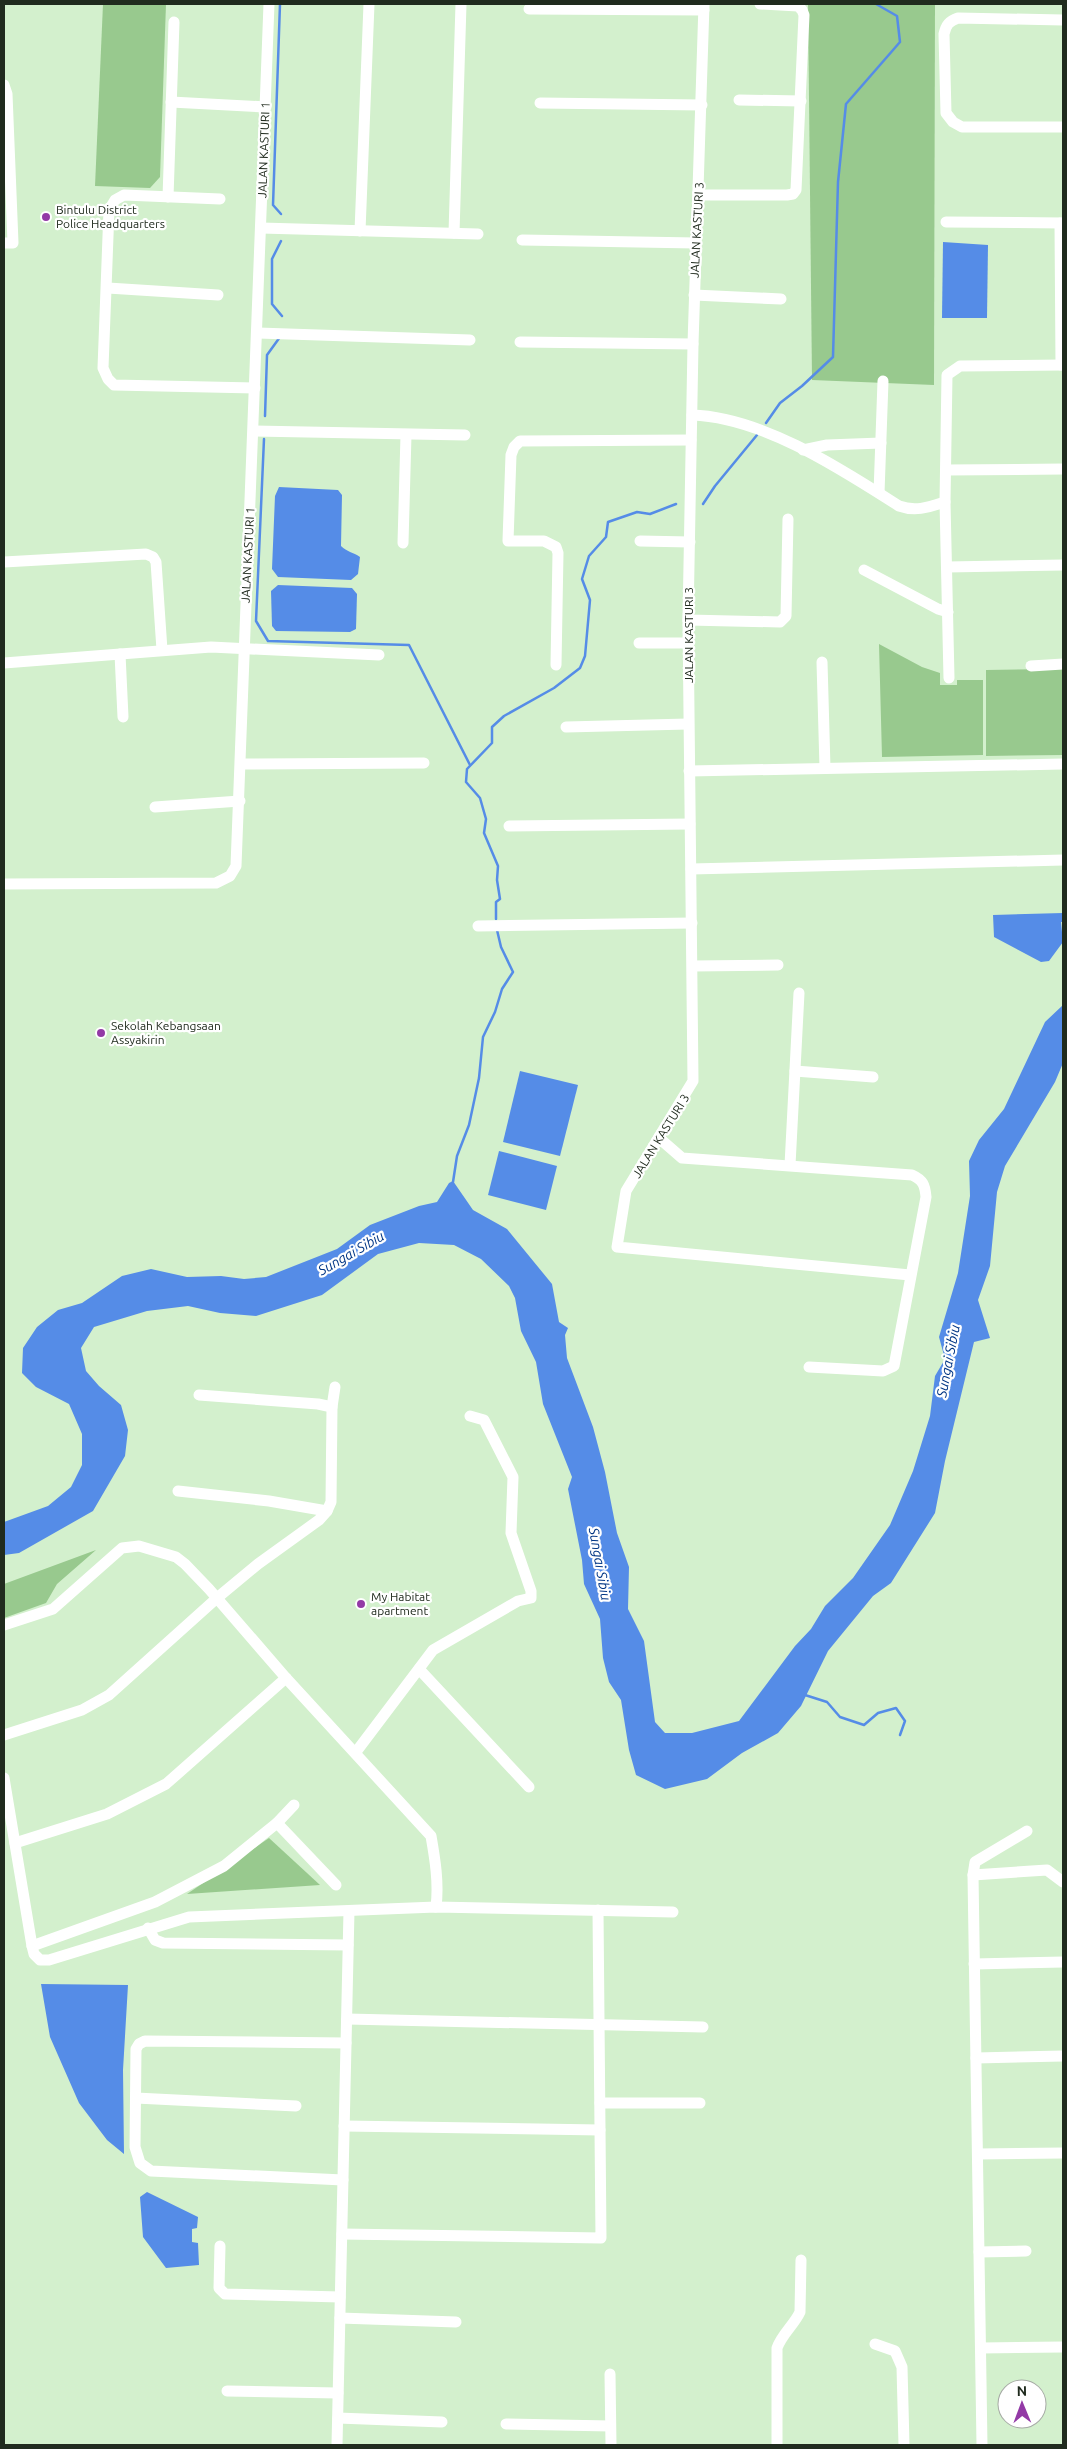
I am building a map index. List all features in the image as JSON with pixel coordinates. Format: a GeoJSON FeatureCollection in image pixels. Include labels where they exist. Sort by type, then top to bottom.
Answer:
{"type":"FeatureCollection","features":[{"type":"Feature","properties":{"kind":"street","name":"JALAN KASTURI 1"},"geometry":{"type":"LineString","coordinates":[[4,884],[207,884],[224,880],[236,866],[258,333],[269,4]]}},
{"type":"Feature","properties":{"kind":"street"},"geometry":{"type":"LineString","coordinates":[[360,231],[369,4]]}},
{"type":"Feature","properties":{"kind":"street"},"geometry":{"type":"LineString","coordinates":[[454,234],[461,4]]}},
{"type":"Feature","properties":{"kind":"street"},"geometry":{"type":"LineString","coordinates":[[700,195],[792,194],[796,190],[802,101],[802,10],[798,6],[760,4]]}},
{"type":"Feature","properties":{"kind":"street"},"geometry":{"type":"LineString","coordinates":[[529,9],[704,7]]}},
{"type":"Feature","properties":{"kind":"street","name":"JALAN KASTURI 3"},"geometry":{"type":"LineString","coordinates":[[704,7],[700,195],[694,295],[688,620],[693,1085],[626,1191],[617,1247],[910,1275]]}},
{"type":"Feature","properties":{"kind":"street"},"geometry":{"type":"LineString","coordinates":[[1063,20],[958,18],[951,21],[944,34],[946,113],[953,122],[962,127],[1063,127]]}},
{"type":"Feature","properties":{"kind":"street"},"geometry":{"type":"LineString","coordinates":[[168,197],[174,22]]}},
{"type":"Feature","properties":{"kind":"street"},"geometry":{"type":"LineString","coordinates":[[4,85],[7,94],[13,243],[4,243]]}},
{"type":"Feature","properties":{"kind":"street"},"geometry":{"type":"LineString","coordinates":[[739,100],[802,101]]}},
{"type":"Feature","properties":{"kind":"street"},"geometry":{"type":"LineString","coordinates":[[171,102],[266,107]]}},
{"type":"Feature","properties":{"kind":"street"},"geometry":{"type":"LineString","coordinates":[[540,103],[702,105]]}},
{"type":"Feature","properties":{"kind":"street"},"geometry":{"type":"LineString","coordinates":[[220,199],[124,194],[115,200],[109,210],[108,288],[103,368],[114,386],[255,388]]}},
{"type":"Feature","properties":{"kind":"street"},"geometry":{"type":"LineString","coordinates":[[946,222],[1062,223],[1062,365],[960,366],[947,375],[946,502],[950,678]]}},
{"type":"Feature","properties":{"kind":"street"},"geometry":{"type":"LineString","coordinates":[[261,228],[478,234]]}},
{"type":"Feature","properties":{"kind":"street"},"geometry":{"type":"LineString","coordinates":[[522,240],[696,243]]}},
{"type":"Feature","properties":{"kind":"street"},"geometry":{"type":"LineString","coordinates":[[108,288],[218,295]]}},
{"type":"Feature","properties":{"kind":"street"},"geometry":{"type":"LineString","coordinates":[[694,295],[781,300]]}},
{"type":"Feature","properties":{"kind":"street"},"geometry":{"type":"LineString","coordinates":[[258,333],[470,340]]}},
{"type":"Feature","properties":{"kind":"street"},"geometry":{"type":"LineString","coordinates":[[520,342],[693,344]]}},
{"type":"Feature","properties":{"kind":"street"},"geometry":{"type":"LineString","coordinates":[[879,493],[883,380]]}},
{"type":"Feature","properties":{"kind":"street"},"geometry":{"type":"LineString","coordinates":[[692,415],[727,418],[747,424],[803,450],[909,510],[922,509],[946,502]]}},
{"type":"Feature","properties":{"kind":"street"},"geometry":{"type":"LineString","coordinates":[[254,431],[465,435]]}},
{"type":"Feature","properties":{"kind":"street"},"geometry":{"type":"LineString","coordinates":[[403,543],[406,435]]}},
{"type":"Feature","properties":{"kind":"street"},"geometry":{"type":"LineString","coordinates":[[556,665],[558,553],[556,547],[544,541],[508,541],[511,455],[514,447],[520,441],[691,440]]}},
{"type":"Feature","properties":{"kind":"street"},"geometry":{"type":"LineString","coordinates":[[803,450],[827,445],[881,443]]}},
{"type":"Feature","properties":{"kind":"street"},"geometry":{"type":"LineString","coordinates":[[946,470],[1063,469]]}},
{"type":"Feature","properties":{"kind":"street"},"geometry":{"type":"LineString","coordinates":[[688,620],[780,622],[784,620],[786,616],[788,519]]}},
{"type":"Feature","properties":{"kind":"street"},"geometry":{"type":"LineString","coordinates":[[640,541],[690,542]]}},
{"type":"Feature","properties":{"kind":"street"},"geometry":{"type":"LineString","coordinates":[[4,562],[146,554],[153,557],[156,562],[162,650]]}},
{"type":"Feature","properties":{"kind":"street"},"geometry":{"type":"LineString","coordinates":[[947,567],[1063,565]]}},
{"type":"Feature","properties":{"kind":"street"},"geometry":{"type":"LineString","coordinates":[[864,570],[938,609],[948,612]]}},
{"type":"Feature","properties":{"kind":"street"},"geometry":{"type":"LineString","coordinates":[[639,643],[689,643]]}},
{"type":"Feature","properties":{"kind":"street"},"geometry":{"type":"LineString","coordinates":[[4,663],[210,647],[379,655]]}},
{"type":"Feature","properties":{"kind":"street"},"geometry":{"type":"LineString","coordinates":[[120,654],[123,717]]}},
{"type":"Feature","properties":{"kind":"street"},"geometry":{"type":"LineString","coordinates":[[822,662],[824,768]]}},
{"type":"Feature","properties":{"kind":"street"},"geometry":{"type":"LineString","coordinates":[[1031,666],[1063,664]]}},
{"type":"Feature","properties":{"kind":"street"},"geometry":{"type":"LineString","coordinates":[[566,727],[688,724]]}},
{"type":"Feature","properties":{"kind":"street"},"geometry":{"type":"LineString","coordinates":[[241,764],[424,763]]}},
{"type":"Feature","properties":{"kind":"street"},"geometry":{"type":"LineString","coordinates":[[689,772],[1063,764]]}},
{"type":"Feature","properties":{"kind":"street"},"geometry":{"type":"LineString","coordinates":[[155,807],[240,801]]}},
{"type":"Feature","properties":{"kind":"street"},"geometry":{"type":"LineString","coordinates":[[509,826],[690,824]]}},
{"type":"Feature","properties":{"kind":"street"},"geometry":{"type":"LineString","coordinates":[[691,869],[1063,860]]}},
{"type":"Feature","properties":{"kind":"street"},"geometry":{"type":"LineString","coordinates":[[478,926],[692,923]]}},
{"type":"Feature","properties":{"kind":"street"},"geometry":{"type":"LineString","coordinates":[[693,966],[778,965]]}},
{"type":"Feature","properties":{"kind":"street"},"geometry":{"type":"LineString","coordinates":[[790,1165],[799,993]]}},
{"type":"Feature","properties":{"kind":"street"},"geometry":{"type":"LineString","coordinates":[[795,1071],[874,1077]]}},
{"type":"Feature","properties":{"kind":"street"},"geometry":{"type":"LineString","coordinates":[[658,1138],[682,1158],[912,1175],[920,1179],[925,1186],[926,1197],[894,1366],[884,1371],[808,1367]]}},
{"type":"Feature","properties":{"kind":"street"},"geometry":{"type":"LineString","coordinates":[[4,1735],[82,1710],[109,1695],[217,1598],[258,1564],[319,1520],[327,1511],[331,1502],[332,1408],[335,1387]]}},
{"type":"Feature","properties":{"kind":"street"},"geometry":{"type":"LineString","coordinates":[[199,1395],[318,1404],[332,1408]]}},
{"type":"Feature","properties":{"kind":"street"},"geometry":{"type":"LineString","coordinates":[[356,1752],[433,1650],[518,1601],[531,1598],[531,1591],[511,1533],[513,1477],[484,1420],[470,1416]]}},
{"type":"Feature","properties":{"kind":"street"},"geometry":{"type":"LineString","coordinates":[[178,1491],[269,1501],[327,1511]]}},
{"type":"Feature","properties":{"kind":"street"},"geometry":{"type":"LineString","coordinates":[[4,1625],[53,1609],[122,1548],[139,1546],[176,1557],[217,1598],[286,1678],[356,1752],[431,1836],[436,1861],[438,1893],[436,1907]]}},
{"type":"Feature","properties":{"kind":"street"},"geometry":{"type":"LineString","coordinates":[[419,1669],[529,1787]]}},
{"type":"Feature","properties":{"kind":"street"},"geometry":{"type":"LineString","coordinates":[[15,1843],[106,1814],[166,1784],[286,1678]]}},
{"type":"Feature","properties":{"kind":"street"},"geometry":{"type":"LineString","coordinates":[[4,1778],[32,1946],[34,1954],[40,1960],[49,1960],[148,1928],[189,1917],[436,1907],[673,1912]]}},
{"type":"Feature","properties":{"kind":"street"},"geometry":{"type":"LineString","coordinates":[[32,1946],[155,1902],[224,1866],[277,1823],[294,1805]]}},
{"type":"Feature","properties":{"kind":"street"},"geometry":{"type":"LineString","coordinates":[[277,1823],[336,1885]]}},
{"type":"Feature","properties":{"kind":"street"},"geometry":{"type":"LineString","coordinates":[[982,2445],[973,1875],[975,1862],[1027,1831]]}},
{"type":"Feature","properties":{"kind":"street"},"geometry":{"type":"LineString","coordinates":[[973,1875],[1047,1870],[1063,1882]]}},
{"type":"Feature","properties":{"kind":"street"},"geometry":{"type":"LineString","coordinates":[[342,2234],[601,2238],[598,1910]]}},
{"type":"Feature","properties":{"kind":"street"},"geometry":{"type":"LineString","coordinates":[[337,2445],[349,1911]]}},
{"type":"Feature","properties":{"kind":"street"},"geometry":{"type":"LineString","coordinates":[[148,1928],[155,1940],[164,1944],[348,1945]]}},
{"type":"Feature","properties":{"kind":"street"},"geometry":{"type":"LineString","coordinates":[[974,1964],[1063,1962]]}},
{"type":"Feature","properties":{"kind":"street"},"geometry":{"type":"LineString","coordinates":[[347,2018],[703,2027]]}},
{"type":"Feature","properties":{"kind":"street"},"geometry":{"type":"LineString","coordinates":[[343,2180],[151,2171],[140,2163],[135,2147],[136,2049],[139,2044],[145,2041],[346,2043]]}},
{"type":"Feature","properties":{"kind":"street"},"geometry":{"type":"LineString","coordinates":[[976,2058],[1063,2056]]}},
{"type":"Feature","properties":{"kind":"street"},"geometry":{"type":"LineString","coordinates":[[136,2098],[296,2106]]}},
{"type":"Feature","properties":{"kind":"street"},"geometry":{"type":"LineString","coordinates":[[600,2103],[700,2103]]}},
{"type":"Feature","properties":{"kind":"street"},"geometry":{"type":"LineString","coordinates":[[344,2126],[600,2130]]}},
{"type":"Feature","properties":{"kind":"street"},"geometry":{"type":"LineString","coordinates":[[978,2154],[1063,2153]]}},
{"type":"Feature","properties":{"kind":"street"},"geometry":{"type":"LineString","coordinates":[[220,2246],[219,2288],[225,2294],[340,2297]]}},
{"type":"Feature","properties":{"kind":"street"},"geometry":{"type":"LineString","coordinates":[[979,2252],[1026,2251]]}},
{"type":"Feature","properties":{"kind":"street"},"geometry":{"type":"LineString","coordinates":[[777,2445],[777,2348],[781,2338],[800,2312],[801,2260]]}},
{"type":"Feature","properties":{"kind":"street"},"geometry":{"type":"LineString","coordinates":[[340,2318],[456,2322]]}},
{"type":"Feature","properties":{"kind":"street"},"geometry":{"type":"LineString","coordinates":[[875,2344],[895,2351],[900,2357],[904,2445]]}},
{"type":"Feature","properties":{"kind":"street"},"geometry":{"type":"LineString","coordinates":[[981,2348],[1063,2347]]}},
{"type":"Feature","properties":{"kind":"street"},"geometry":{"type":"LineString","coordinates":[[610,2374],[611,2445]]}},
{"type":"Feature","properties":{"kind":"street"},"geometry":{"type":"LineString","coordinates":[[227,2391],[338,2393]]}},
{"type":"Feature","properties":{"kind":"street"},"geometry":{"type":"LineString","coordinates":[[338,2418],[442,2422]]}},
{"type":"Feature","properties":{"kind":"street"},"geometry":{"type":"LineString","coordinates":[[506,2424],[610,2426]]}},
{"type":"Feature","properties":{"kind":"green space"},"geometry":{"type":"Polygon","coordinates":[[[103,4],[166,4],[160,177],[150,188],[95,186],[103,4]]]}},
{"type":"Feature","properties":{"kind":"green space"},"geometry":{"type":"Polygon","coordinates":[[[808,4],[935,4],[934,385],[812,380],[808,4]]]}},
{"type":"Feature","properties":{"kind":"green space"},"geometry":{"type":"Polygon","coordinates":[[[879,644],[922,667],[940,673],[940,685],[957,685],[957,680],[983,680],[983,755],[882,757],[879,644]]]}},
{"type":"Feature","properties":{"kind":"green space"},"geometry":{"type":"Polygon","coordinates":[[[1063,669],[1063,755],[986,756],[986,670],[1063,669]]]}},
{"type":"Feature","properties":{"kind":"green space"},"geometry":{"type":"Polygon","coordinates":[[[96,1550],[57,1584],[46,1603],[4,1618],[4,1584],[96,1550]]]}},
{"type":"Feature","properties":{"kind":"green space"},"geometry":{"type":"Polygon","coordinates":[[[269,1838],[320,1885],[187,1894],[269,1838]]]}},
{"type":"Feature","properties":{"kind":"water"},"geometry":{"type":"Polygon","coordinates":[[[943,242],[988,245],[987,318],[942,318],[943,242]]]}},
{"type":"Feature","properties":{"kind":"water"},"geometry":{"type":"Polygon","coordinates":[[[279,487],[338,490],[342,495],[341,546],[360,557],[358,574],[351,580],[278,577],[272,569],[275,496],[279,487]]]}},
{"type":"Feature","properties":{"kind":"water"},"geometry":{"type":"Polygon","coordinates":[[[278,585],[352,588],[357,594],[356,629],[350,632],[276,631],[272,626],[271,591],[278,585]]]}},
{"type":"Feature","properties":{"kind":"water"},"geometry":{"type":"Polygon","coordinates":[[[1063,913],[1063,922],[1061,922],[1063,942],[1049,961],[1041,962],[994,937],[993,915],[1063,913]]]}},
{"type":"Feature","properties":{"kind":"water","name":"Sungai Sibiu"},"geometry":{"type":"Polygon","coordinates":[[[1063,1005],[1063,1063],[1055,1082],[1005,1166],[997,1192],[990,1266],[978,1300],[990,1338],[974,1342],[945,1461],[935,1513],[891,1583],[873,1596],[828,1651],[801,1706],[778,1733],[742,1753],[707,1779],[665,1789],[636,1775],[629,1750],[621,1700],[609,1682],[603,1658],[600,1619],[584,1584],[582,1560],[568,1489],[572,1477],[543,1404],[536,1362],[521,1331],[515,1298],[509,1286],[481,1259],[454,1245],[419,1243],[378,1254],[322,1295],[256,1316],[220,1313],[188,1306],[147,1311],[94,1327],[81,1348],[86,1371],[99,1386],[121,1405],[128,1430],[125,1456],[93,1511],[19,1553],[4,1555],[4,1522],[48,1506],[71,1487],[82,1465],[82,1434],[69,1404],[36,1387],[22,1373],[23,1348],[37,1327],[58,1310],[82,1303],[122,1276],[151,1269],[187,1277],[221,1276],[244,1279],[266,1277],[337,1249],[370,1225],[419,1206],[437,1202],[449,1183],[453,1181],[473,1210],[507,1229],[552,1284],[559,1322],[568,1328],[565,1335],[567,1358],[593,1427],[605,1472],[617,1533],[629,1567],[628,1609],[644,1641],[655,1722],[665,1733],[692,1733],[739,1721],[795,1646],[811,1629],[825,1606],[853,1578],[890,1525],[913,1471],[930,1416],[935,1376],[945,1359],[939,1337],[958,1273],[970,1196],[969,1161],[979,1140],[1004,1109],[1045,1022],[1063,1005]]]}},
{"type":"Feature","properties":{"kind":"water"},"geometry":{"type":"Polygon","coordinates":[[[520,1071],[578,1085],[560,1156],[503,1142],[520,1071]]]}},
{"type":"Feature","properties":{"kind":"water"},"geometry":{"type":"Polygon","coordinates":[[[499,1151],[557,1166],[546,1210],[488,1195],[499,1151]]]}},
{"type":"Feature","properties":{"kind":"water"},"geometry":{"type":"Polygon","coordinates":[[[41,1984],[128,1985],[123,2070],[124,2154],[107,2140],[79,2103],[50,2037],[41,1984]]]}},
{"type":"Feature","properties":{"kind":"water"},"geometry":{"type":"Polygon","coordinates":[[[147,2192],[198,2217],[197,2228],[192,2229],[192,2242],[198,2243],[199,2265],[166,2268],[143,2237],[140,2197],[147,2192]]]}},
{"type":"Feature","properties":{"kind":"waterway"},"geometry":{"type":"LineString","coordinates":[[280,4],[273,205],[281,214]]}},
{"type":"Feature","properties":{"kind":"waterway"},"geometry":{"type":"LineString","coordinates":[[766,423],[780,403],[802,386],[833,357],[838,182],[846,104],[900,42],[897,16],[876,4]]}},
{"type":"Feature","properties":{"kind":"waterway"},"geometry":{"type":"LineString","coordinates":[[281,241],[272,259],[272,304],[282,316]]}},
{"type":"Feature","properties":{"kind":"waterway"},"geometry":{"type":"LineString","coordinates":[[265,416],[267,355],[280,337]]}},
{"type":"Feature","properties":{"kind":"waterway"},"geometry":{"type":"LineString","coordinates":[[703,504],[715,486],[757,435]]}},
{"type":"Feature","properties":{"kind":"waterway"},"geometry":{"type":"LineString","coordinates":[[264,439],[256,621],[268,641],[409,645],[470,765]]}},
{"type":"Feature","properties":{"kind":"waterway"},"geometry":{"type":"LineString","coordinates":[[496,919],[496,902],[500,899],[497,880],[498,866],[484,833],[486,819],[480,798],[466,782],[467,769],[492,743],[492,727],[504,716],[554,688],[580,668],[585,656],[590,600],[582,579],[589,556],[606,537],[608,522],[637,512],[650,514],[676,504]]}},
{"type":"Feature","properties":{"kind":"waterway"},"geometry":{"type":"LineString","coordinates":[[453,1182],[457,1156],[469,1125],[479,1078],[483,1037],[495,1012],[502,989],[513,972],[501,947],[497,930]]}},
{"type":"Feature","properties":{"kind":"waterway"},"geometry":{"type":"LineString","coordinates":[[805,1695],[827,1702],[840,1717],[864,1725],[878,1713],[896,1708],[905,1721],[900,1735]]}},
{"type":"Feature","properties":{"kind":"place","name":"Bintulu District Police Headquarters"},"geometry":{"type":"Point","coordinates":[46,217]}},
{"type":"Feature","properties":{"kind":"place","name":"Sekolah Kebangsaan Assyakirin"},"geometry":{"type":"Point","coordinates":[101,1033]}},
{"type":"Feature","properties":{"kind":"place","name":"My Habitat apartment"},"geometry":{"type":"Point","coordinates":[361,1604]}}]}
